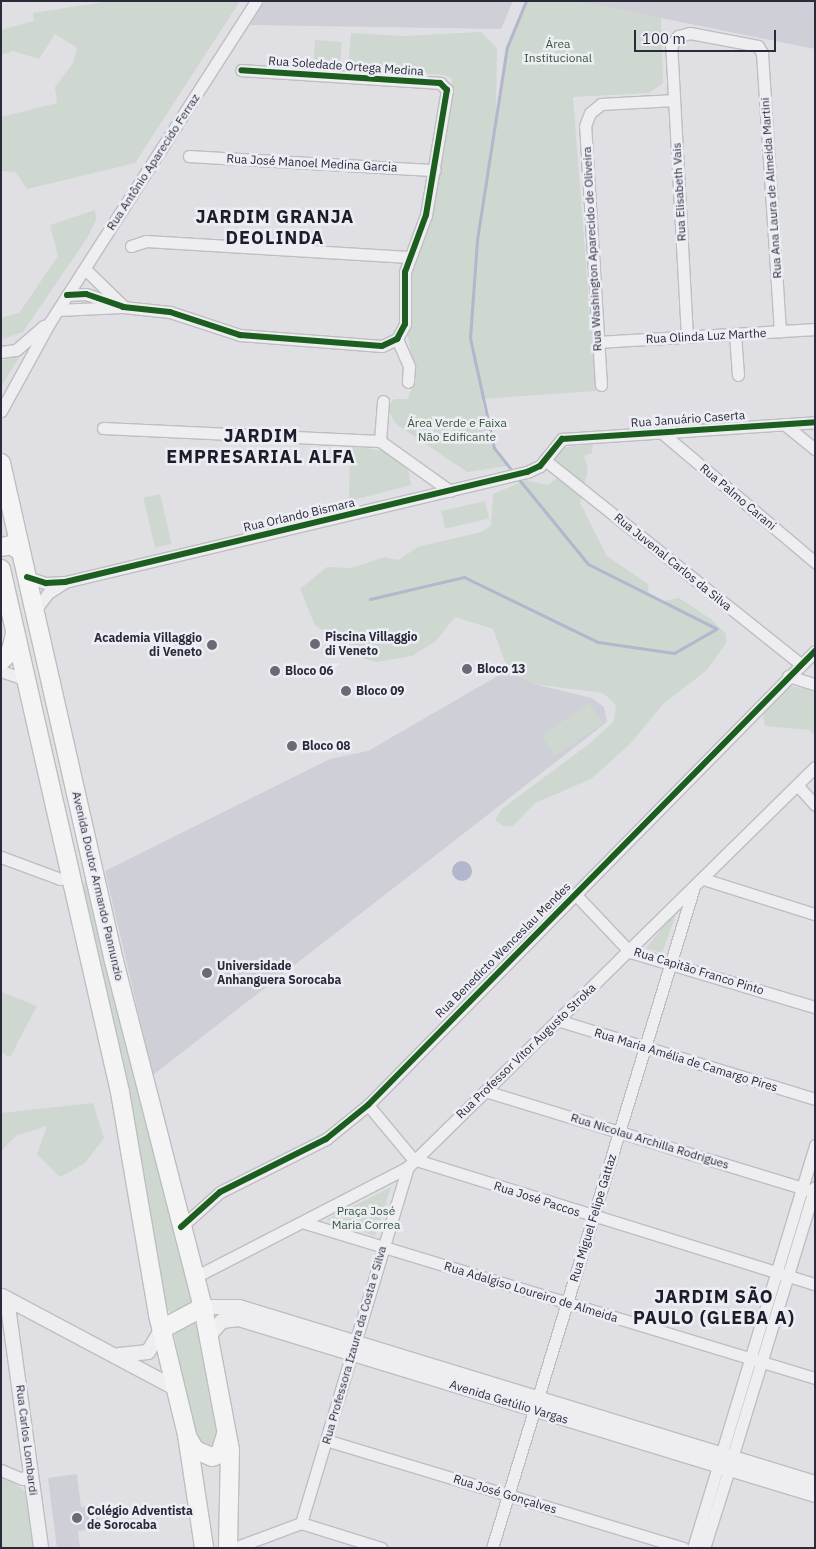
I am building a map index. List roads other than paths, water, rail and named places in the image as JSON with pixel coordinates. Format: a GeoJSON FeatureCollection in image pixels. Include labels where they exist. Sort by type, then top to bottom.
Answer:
{"type":"FeatureCollection","features":[{"type":"Feature","properties":{"kind":"main road","name":"Avenida Doutor Armando Pannunzio"},"geometry":{"type":"LineString","coordinates":[[1,463],[8,527],[20,551],[27,577],[33,613],[57,705],[94,868],[181,1227],[204,1307],[227,1431],[231,1484],[228,1548]]}},
{"type":"Feature","properties":{"kind":"main road"},"geometry":{"type":"LineString","coordinates":[[1,547],[11,545],[20,551]]}},
{"type":"Feature","properties":{"kind":"main road","name":"Avenida Doutor Armando Pannunzio"},"geometry":{"type":"LineString","coordinates":[[1,569],[134,1160],[162,1329],[187,1435],[204,1548]]}},
{"type":"Feature","properties":{"kind":"main road"},"geometry":{"type":"LineString","coordinates":[[1,661],[11,651],[15,630]]}},
{"type":"Feature","properties":{"kind":"main road"},"geometry":{"type":"LineString","coordinates":[[27,680],[57,705]]}},
{"type":"Feature","properties":{"kind":"main road"},"geometry":{"type":"LineString","coordinates":[[72,878],[94,868]]}},
{"type":"Feature","properties":{"kind":"main road"},"geometry":{"type":"LineString","coordinates":[[162,1329],[204,1307]]}},
{"type":"Feature","properties":{"kind":"main road"},"geometry":{"type":"LineString","coordinates":[[187,1435],[195,1450],[212,1457],[220,1454],[227,1431]]}},
{"type":"Feature","properties":{"kind":"street","name":"Rua Antônio Aparecido Ferraz"},"geometry":{"type":"LineString","coordinates":[[1,411],[50,322],[256,1]]}},
{"type":"Feature","properties":{"kind":"street","name":"Rua Ana Laura de Almeida Martini"},"geometry":{"type":"LineString","coordinates":[[672,46],[678,36],[690,33],[758,46],[780,332]]}},
{"type":"Feature","properties":{"kind":"street","name":"Rua Elisabeth Vais"},"geometry":{"type":"LineString","coordinates":[[672,46],[687,337]]}},
{"type":"Feature","properties":{"kind":"street","name":"Rua Soledade Ortega Medina"},"geometry":{"type":"LineString","coordinates":[[241,70],[440,83],[447,90],[435,170]]}},
{"type":"Feature","properties":{"kind":"street","name":"Rua Washington Aparecido de Oliveira"},"geometry":{"type":"LineString","coordinates":[[600,385],[585,126],[590,113],[601,104],[674,100]]}},
{"type":"Feature","properties":{"kind":"street","name":"Rua José Manoel Medina Garcia"},"geometry":{"type":"LineString","coordinates":[[189,156],[435,170]]}},
{"type":"Feature","properties":{"kind":"street"},"geometry":{"type":"LineString","coordinates":[[58,310],[124,307],[170,312],[240,335],[285,341],[382,346],[397,339],[405,324],[403,285],[409,257],[426,215],[435,170]]}},
{"type":"Feature","properties":{"kind":"street"},"geometry":{"type":"LineString","coordinates":[[131,246],[146,241],[409,257]]}},
{"type":"Feature","properties":{"kind":"street"},"geometry":{"type":"LineString","coordinates":[[83,272],[124,307]]}},
{"type":"Feature","properties":{"kind":"street"},"geometry":{"type":"LineString","coordinates":[[67,295],[86,294],[124,307]]}},
{"type":"Feature","properties":{"kind":"street","name":"Rua Antônio Aparecido Ferraz"},"geometry":{"type":"LineString","coordinates":[[1,352],[16,350],[50,322]]}},
{"type":"Feature","properties":{"kind":"street","name":"Rua Olinda Luz Marthe"},"geometry":{"type":"LineString","coordinates":[[598,342],[815,329]]}},
{"type":"Feature","properties":{"kind":"street"},"geometry":{"type":"LineString","coordinates":[[735,334],[738,375]]}},
{"type":"Feature","properties":{"kind":"street"},"geometry":{"type":"LineString","coordinates":[[397,339],[409,366],[408,382]]}},
{"type":"Feature","properties":{"kind":"street"},"geometry":{"type":"LineString","coordinates":[[380,441],[383,401]]}},
{"type":"Feature","properties":{"kind":"street","name":"Rua Januário Caserta"},"geometry":{"type":"LineString","coordinates":[[562,439],[815,422]]}},
{"type":"Feature","properties":{"kind":"street"},"geometry":{"type":"LineString","coordinates":[[784,424],[815,449]]}},
{"type":"Feature","properties":{"kind":"street"},"geometry":{"type":"LineString","coordinates":[[103,428],[380,441],[450,491]]}},
{"type":"Feature","properties":{"kind":"street","name":"Rua Palmo Carani"},"geometry":{"type":"LineString","coordinates":[[660,432],[815,562]]}},
{"type":"Feature","properties":{"kind":"street","name":"Rua Orlando Bismara"},"geometry":{"type":"LineString","coordinates":[[27,577],[46,583],[65,582],[526,472],[545,460],[562,439]]}},
{"type":"Feature","properties":{"kind":"street","name":"Rua Juvenal Carlos da Silva"},"geometry":{"type":"LineString","coordinates":[[545,460],[801,664]]}},
{"type":"Feature","properties":{"kind":"street"},"geometry":{"type":"LineString","coordinates":[[425,497],[428,475]]}},
{"type":"Feature","properties":{"kind":"street","name":"Rua Orlando Bismara"},"geometry":{"type":"LineString","coordinates":[[33,613],[48,593],[65,582]]}},
{"type":"Feature","properties":{"kind":"street","name":"Rua Benedicto Wenceslau Mendes"},"geometry":{"type":"LineString","coordinates":[[181,1227],[220,1192],[326,1139],[368,1105],[788,676],[815,651]]}},
{"type":"Feature","properties":{"kind":"street"},"geometry":{"type":"LineString","coordinates":[[1,671],[27,680]]}},
{"type":"Feature","properties":{"kind":"street"},"geometry":{"type":"LineString","coordinates":[[788,676],[815,684]]}},
{"type":"Feature","properties":{"kind":"street","name":"Rua Professor Vitor Augusto Stroka"},"geometry":{"type":"LineString","coordinates":[[195,1277],[305,1223],[411,1163],[557,1020],[630,952],[815,767]]}},
{"type":"Feature","properties":{"kind":"street"},"geometry":{"type":"LineString","coordinates":[[798,786],[815,805]]}},
{"type":"Feature","properties":{"kind":"street"},"geometry":{"type":"LineString","coordinates":[[1,857],[60,879],[72,878]]}},
{"type":"Feature","properties":{"kind":"street"},"geometry":{"type":"LineString","coordinates":[[704,879],[815,914]]}},
{"type":"Feature","properties":{"kind":"street","name":"Rua Miguel Felipe Gattaz"},"geometry":{"type":"LineString","coordinates":[[492,1548],[694,887]]}},
{"type":"Feature","properties":{"kind":"street","name":"Rua Capitão Franco Pinto"},"geometry":{"type":"LineString","coordinates":[[575,894],[630,952],[671,962],[815,1007]]}},
{"type":"Feature","properties":{"kind":"street","name":"Rua Maria Amélia de Camargo Pires"},"geometry":{"type":"LineString","coordinates":[[557,1020],[815,1099]]}},
{"type":"Feature","properties":{"kind":"street","name":"Rua Nicolau Archilla Rodrigues"},"geometry":{"type":"LineString","coordinates":[[485,1091],[802,1188],[814,1190]]}},
{"type":"Feature","properties":{"kind":"street"},"geometry":{"type":"LineString","coordinates":[[368,1105],[411,1163]]}},
{"type":"Feature","properties":{"kind":"street"},"geometry":{"type":"LineString","coordinates":[[704,1548],[725,1462],[756,1359],[776,1272],[815,1145]]}},
{"type":"Feature","properties":{"kind":"street","name":"Rua José Paccos"},"geometry":{"type":"LineString","coordinates":[[411,1163],[815,1284]]}},
{"type":"Feature","properties":{"kind":"street","name":"Rua Professora Izaura da Costa e Silva"},"geometry":{"type":"LineString","coordinates":[[301,1523],[383,1247],[411,1163]]}},
{"type":"Feature","properties":{"kind":"street"},"geometry":{"type":"LineString","coordinates":[[756,1359],[788,1275],[814,1190]]}},
{"type":"Feature","properties":{"kind":"street","name":"Rua Adalgiso Loureiro de Almeida"},"geometry":{"type":"LineString","coordinates":[[305,1223],[815,1378]]}},
{"type":"Feature","properties":{"kind":"street"},"geometry":{"type":"LineString","coordinates":[[4,1297],[43,1316],[177,1389]]}},
{"type":"Feature","properties":{"kind":"street","name":"Rua Carlos Lombardi"},"geometry":{"type":"LineString","coordinates":[[4,1297],[13,1333],[41,1548]]}},
{"type":"Feature","properties":{"kind":"street","name":"Avenida Getúlio Vargas"},"geometry":{"type":"LineString","coordinates":[[204,1307],[239,1307],[353,1349]]}},
{"type":"Feature","properties":{"kind":"street"},"geometry":{"type":"LineString","coordinates":[[13,1333],[28,1315],[43,1316]]}},
{"type":"Feature","properties":{"kind":"street","name":"Avenida Getúlio Vargas"},"geometry":{"type":"LineString","coordinates":[[209,1336],[222,1321],[235,1318],[353,1349],[536,1404],[725,1462],[815,1495]]}},
{"type":"Feature","properties":{"kind":"street"},"geometry":{"type":"LineString","coordinates":[[110,1352],[130,1357],[144,1354],[162,1329]]}},
{"type":"Feature","properties":{"kind":"street","name":"Rua José Gonçalves"},"geometry":{"type":"LineString","coordinates":[[326,1440],[683,1548]]}},
{"type":"Feature","properties":{"kind":"street"},"geometry":{"type":"LineString","coordinates":[[693,1548],[725,1462]]}},
{"type":"Feature","properties":{"kind":"street","name":"Avenida Getúlio Vargas"},"geometry":{"type":"LineString","coordinates":[[725,1462],[815,1483]]}},
{"type":"Feature","properties":{"kind":"street"},"geometry":{"type":"LineString","coordinates":[[1,1470],[22,1479],[31,1472]]}},
{"type":"Feature","properties":{"kind":"street"},"geometry":{"type":"LineString","coordinates":[[234,1548],[301,1523],[381,1548]]}},
{"type":"Feature","properties":{"kind":"water","name":"Piscina Villaggio di Veneto"},"geometry":{"type":"Polygon","coordinates":[[[312,638],[316,638],[320,644],[316,650],[312,650],[308,646],[308,642],[312,638]]]}},
{"type":"Feature","properties":{"kind":"water"},"geometry":{"type":"Polygon","coordinates":[[[462,861],[469,864],[472,871],[469,878],[462,881],[455,878],[452,871],[455,864],[462,861]]]}},
{"type":"Feature","properties":{"kind":"waterway"},"geometry":{"type":"LineString","coordinates":[[513,472],[494,448],[470,338],[477,240],[507,47],[526,1]]}},
{"type":"Feature","properties":{"kind":"waterway"},"geometry":{"type":"LineString","coordinates":[[517,477],[588,564],[717,629]]}},
{"type":"Feature","properties":{"kind":"waterway"},"geometry":{"type":"LineString","coordinates":[[370,599],[464,577],[598,642],[674,653],[716,629]]}},
{"type":"Feature","properties":{"kind":"place","name":"Piscina Villaggio di Veneto"},"geometry":{"type":"Point","coordinates":[315,644]}},
{"type":"Feature","properties":{"kind":"place","name":"Academia Villaggio di Veneto"},"geometry":{"type":"Point","coordinates":[212,645]}},
{"type":"Feature","properties":{"kind":"place","name":"Bloco 13"},"geometry":{"type":"Point","coordinates":[467,669]}},
{"type":"Feature","properties":{"kind":"place","name":"Bloco 06"},"geometry":{"type":"Point","coordinates":[275,671]}},
{"type":"Feature","properties":{"kind":"place","name":"Bloco 09"},"geometry":{"type":"Point","coordinates":[346,691]}},
{"type":"Feature","properties":{"kind":"place","name":"Bloco 08"},"geometry":{"type":"Point","coordinates":[292,746]}},
{"type":"Feature","properties":{"kind":"place","name":"Universidade Anhanguera Sorocaba"},"geometry":{"type":"Point","coordinates":[207,973]}},
{"type":"Feature","properties":{"kind":"place","name":"Colégio Adventista de Sorocaba"},"geometry":{"type":"Point","coordinates":[77,1518]}},
{"type":"Feature","properties":{"kind":"district","name":"JARDIM GRANJA DEOLINDA"},"geometry":{"type":"Point","coordinates":[275,228]}},
{"type":"Feature","properties":{"kind":"district","name":"JARDIM EMPRESARIAL ALFA"},"geometry":{"type":"Point","coordinates":[261,447]}},
{"type":"Feature","properties":{"kind":"district","name":"JARDIM SÃO PAULO (GLEBA A)"},"geometry":{"type":"Point","coordinates":[714,1308]}},
{"type":"Feature","properties":{"kind":"park label","name":"Área Institucional"},"geometry":{"type":"Point","coordinates":[558,51]}},
{"type":"Feature","properties":{"kind":"park label","name":"Área Verde e Faixa Não Edificante"},"geometry":{"type":"Point","coordinates":[457,430]}},
{"type":"Feature","properties":{"kind":"park label","name":"Praça José Maria Correa"},"geometry":{"type":"Point","coordinates":[366,1218]}}]}
